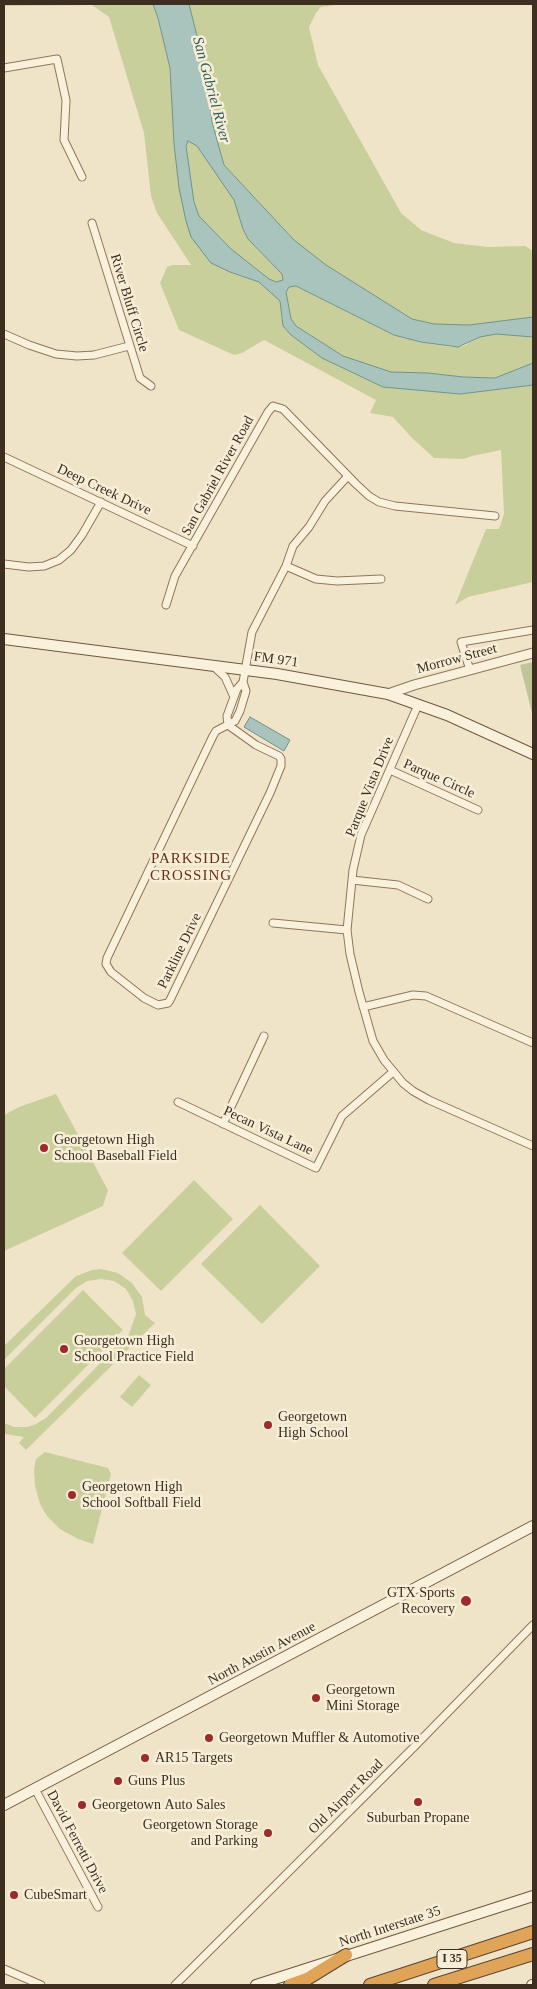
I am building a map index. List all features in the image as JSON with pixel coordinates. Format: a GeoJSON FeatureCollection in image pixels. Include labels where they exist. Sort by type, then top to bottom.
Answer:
{"type":"FeatureCollection","features":[{"type":"Feature","properties":{"kind":"highway","name":"I 35"},"geometry":{"type":"LineString","coordinates":[[370,1985],[533,1932]]}},
{"type":"Feature","properties":{"kind":"highway","name":"I 35"},"geometry":{"type":"LineString","coordinates":[[434,1985],[533,1954]]}},
{"type":"Feature","properties":{"kind":"highway"},"geometry":{"type":"LineString","coordinates":[[290,1985],[307,1979],[346,1955]]}},
{"type":"Feature","properties":{"kind":"main road","name":"FM 971"},"geometry":{"type":"LineString","coordinates":[[4,639],[245,670],[388,694],[448,716],[533,754]]}},
{"type":"Feature","properties":{"kind":"main road","name":"North Austin Avenue"},"geometry":{"type":"LineString","coordinates":[[4,1805],[533,1526]]}},
{"type":"Feature","properties":{"kind":"main road","name":"North Interstate 35"},"geometry":{"type":"LineString","coordinates":[[256,1985],[533,1896]]}},
{"type":"Feature","properties":{"kind":"street"},"geometry":{"type":"LineString","coordinates":[[4,68],[57,59],[66,100],[64,140],[82,177]]}},
{"type":"Feature","properties":{"kind":"street","name":"River Bluff Circle"},"geometry":{"type":"LineString","coordinates":[[92,223],[128,346],[140,378],[151,386]]}},
{"type":"Feature","properties":{"kind":"street"},"geometry":{"type":"LineString","coordinates":[[4,334],[56,354],[70,356],[94,355],[128,346]]}},
{"type":"Feature","properties":{"kind":"street","name":"San Gabriel River Road"},"geometry":{"type":"LineString","coordinates":[[166,605],[175,576],[273,406],[283,409],[348,476],[369,496],[379,502],[395,506],[495,516]]}},
{"type":"Feature","properties":{"kind":"street","name":"Deep Creek Drive"},"geometry":{"type":"LineString","coordinates":[[4,457],[193,546]]}},
{"type":"Feature","properties":{"kind":"street","name":"Parkline Drive"},"geometry":{"type":"LineString","coordinates":[[243,682],[246,691],[244,701],[235,722],[228,725],[216,731],[213,736],[107,958],[106,964],[111,972],[144,998],[158,1005],[168,1003],[170,1000],[270,793],[282,762],[276,754],[256,745],[228,725],[227,716],[234,697],[243,682],[252,632],[286,566],[290,552],[297,540],[309,527],[331,494],[348,476]]}},
{"type":"Feature","properties":{"kind":"street"},"geometry":{"type":"LineString","coordinates":[[4,564],[28,567],[44,566],[59,560],[71,550],[82,535],[101,502]]}},
{"type":"Feature","properties":{"kind":"street"},"geometry":{"type":"LineString","coordinates":[[286,566],[316,579],[337,581],[381,579]]}},
{"type":"Feature","properties":{"kind":"street"},"geometry":{"type":"LineString","coordinates":[[470,670],[461,642],[533,630]]}},
{"type":"Feature","properties":{"kind":"street","name":"Morrow Street"},"geometry":{"type":"LineString","coordinates":[[388,694],[414,685],[533,653]]}},
{"type":"Feature","properties":{"kind":"street"},"geometry":{"type":"LineString","coordinates":[[212,666],[225,677],[234,697]]}},
{"type":"Feature","properties":{"kind":"street","name":"Parque Vista Drive"},"geometry":{"type":"LineString","coordinates":[[418,705],[361,835],[352,880],[347,930],[350,954],[363,1007],[373,1041],[393,1072],[413,1091],[429,1100],[533,1146]]}},
{"type":"Feature","properties":{"kind":"street","name":"Parque Circle"},"geometry":{"type":"LineString","coordinates":[[390,770],[478,810]]}},
{"type":"Feature","properties":{"kind":"street"},"geometry":{"type":"LineString","coordinates":[[352,880],[398,885],[428,898]]}},
{"type":"Feature","properties":{"kind":"street"},"geometry":{"type":"LineString","coordinates":[[273,923],[347,930]]}},
{"type":"Feature","properties":{"kind":"street"},"geometry":{"type":"LineString","coordinates":[[363,1007],[413,995],[426,996],[533,1043]]}},
{"type":"Feature","properties":{"kind":"street"},"geometry":{"type":"LineString","coordinates":[[223,1124],[264,1036]]}},
{"type":"Feature","properties":{"kind":"street","name":"Pecan Vista Lane"},"geometry":{"type":"LineString","coordinates":[[178,1102],[316,1168],[342,1116],[393,1072]]}},
{"type":"Feature","properties":{"kind":"street","name":"Old Airport Road"},"geometry":{"type":"LineString","coordinates":[[176,1985],[533,1625]]}},
{"type":"Feature","properties":{"kind":"street","name":"David Ferretti Drive"},"geometry":{"type":"LineString","coordinates":[[35,1789],[98,1907]]}},
{"type":"Feature","properties":{"kind":"street"},"geometry":{"type":"LineString","coordinates":[[4,1969],[41,1985]]}},
{"type":"Feature","properties":{"kind":"green space"},"geometry":{"type":"Polygon","coordinates":[[[4,4],[153,4],[170,68],[179,188],[230,272],[259,282],[273,293],[280,301],[283,326],[291,335],[322,358],[383,387],[460,394],[533,385],[533,582],[468,597],[455,605],[486,529],[499,529],[504,514],[501,450],[464,459],[434,458],[393,417],[370,413],[376,400],[264,340],[242,353],[234,355],[179,330],[160,283],[167,267],[172,265],[191,265],[157,213],[151,196],[144,133],[109,17],[92,5],[4,6],[4,4]]]}},
{"type":"Feature","properties":{"kind":"green space"},"geometry":{"type":"Polygon","coordinates":[[[189,4],[342,4],[321,7],[309,27],[318,65],[401,213],[421,230],[454,243],[488,247],[525,246],[533,251],[533,317],[469,325],[434,324],[412,319],[326,265],[294,240],[224,165],[212,122],[205,68],[189,4]]]}},
{"type":"Feature","properties":{"kind":"green space"},"geometry":{"type":"Polygon","coordinates":[[[188,141],[197,146],[234,200],[248,239],[282,274],[283,280],[276,282],[269,280],[231,249],[199,216],[195,208],[186,146],[188,141]]]}},
{"type":"Feature","properties":{"kind":"green space"},"geometry":{"type":"Polygon","coordinates":[[[296,286],[394,335],[421,342],[450,347],[464,346],[480,337],[496,334],[533,337],[533,363],[495,378],[391,372],[357,362],[343,356],[296,326],[291,319],[286,292],[289,287],[296,286]]]}},
{"type":"Feature","properties":{"kind":"green space"},"geometry":{"type":"Polygon","coordinates":[[[533,662],[533,717],[520,665],[533,662]]]}},
{"type":"Feature","properties":{"kind":"green space","name":"Georgetown High School Baseball Field"},"geometry":{"type":"Polygon","coordinates":[[[56,1094],[108,1190],[103,1206],[4,1251],[4,1115],[19,1107],[56,1094]]]}},
{"type":"Feature","properties":{"kind":"green space"},"geometry":{"type":"Polygon","coordinates":[[[194,1180],[233,1219],[161,1291],[122,1253],[194,1180]]]}},
{"type":"Feature","properties":{"kind":"green space"},"geometry":{"type":"Polygon","coordinates":[[[260,1205],[320,1266],[262,1324],[201,1264],[260,1205]]]}},
{"type":"Feature","properties":{"kind":"green space"},"geometry":{"type":"Polygon","coordinates":[[[101,1269],[118,1273],[132,1283],[142,1297],[145,1315],[155,1323],[26,1450],[19,1443],[24,1437],[4,1434],[4,1423],[14,1427],[27,1427],[46,1418],[129,1334],[136,1314],[133,1301],[126,1289],[114,1281],[101,1279],[87,1281],[76,1288],[4,1360],[4,1346],[76,1276],[101,1269]]]}},
{"type":"Feature","properties":{"kind":"green space","name":"Georgetown High School Practice Field"},"geometry":{"type":"Polygon","coordinates":[[[83,1290],[123,1330],[35,1418],[4,1386],[4,1369],[83,1290]]]}},
{"type":"Feature","properties":{"kind":"green space"},"geometry":{"type":"Polygon","coordinates":[[[139,1375],[151,1385],[132,1407],[120,1397],[139,1375]]]}},
{"type":"Feature","properties":{"kind":"green space","name":"Georgetown High School Softball Field"},"geometry":{"type":"Polygon","coordinates":[[[45,1452],[108,1468],[111,1474],[93,1544],[78,1539],[60,1529],[47,1516],[40,1504],[35,1486],[34,1469],[36,1459],[45,1452]]]}},
{"type":"Feature","properties":{"kind":"water"},"geometry":{"type":"Polygon","coordinates":[[[153,4],[189,4],[205,68],[212,122],[224,165],[294,240],[326,265],[412,319],[434,324],[469,325],[533,317],[533,337],[496,334],[480,337],[458,347],[421,342],[394,335],[296,286],[289,287],[286,292],[291,319],[296,326],[343,356],[391,372],[495,378],[533,363],[533,385],[460,394],[383,387],[322,358],[291,335],[283,326],[280,301],[259,282],[211,263],[191,237],[186,221],[179,188],[174,144],[170,68],[153,4]],[[188,141],[186,146],[194,202],[199,216],[231,249],[269,279],[276,282],[283,280],[282,274],[248,239],[234,200],[197,146],[188,141]]]}},
{"type":"Feature","properties":{"kind":"water"},"geometry":{"type":"Polygon","coordinates":[[[250,717],[290,740],[284,751],[244,727],[250,717]]]}},
{"type":"Feature","properties":{"kind":"place","name":"Georgetown High School Baseball Field"},"geometry":{"type":"Point","coordinates":[44,1148]}},
{"type":"Feature","properties":{"kind":"place","name":"Georgetown High School Practice Field"},"geometry":{"type":"Point","coordinates":[64,1349]}},
{"type":"Feature","properties":{"kind":"place","name":"Georgetown High School"},"geometry":{"type":"Point","coordinates":[268,1425]}},
{"type":"Feature","properties":{"kind":"place","name":"Georgetown High School Softball Field"},"geometry":{"type":"Point","coordinates":[72,1495]}},
{"type":"Feature","properties":{"kind":"place","name":"GTX Sports Recovery"},"geometry":{"type":"Point","coordinates":[466,1601]}},
{"type":"Feature","properties":{"kind":"place","name":"Georgetown Mini Storage"},"geometry":{"type":"Point","coordinates":[316,1698]}},
{"type":"Feature","properties":{"kind":"place","name":"Georgetown Muffler & Automotive"},"geometry":{"type":"Point","coordinates":[209,1738]}},
{"type":"Feature","properties":{"kind":"place","name":"AR15 Targets"},"geometry":{"type":"Point","coordinates":[145,1758]}},
{"type":"Feature","properties":{"kind":"place","name":"Guns Plus"},"geometry":{"type":"Point","coordinates":[118,1781]}},
{"type":"Feature","properties":{"kind":"place","name":"Suburban Propane"},"geometry":{"type":"Point","coordinates":[418,1802]}},
{"type":"Feature","properties":{"kind":"place","name":"Georgetown Auto Sales"},"geometry":{"type":"Point","coordinates":[82,1805]}},
{"type":"Feature","properties":{"kind":"place","name":"Georgetown Storage and Parking"},"geometry":{"type":"Point","coordinates":[268,1833]}},
{"type":"Feature","properties":{"kind":"place","name":"CubeSmart"},"geometry":{"type":"Point","coordinates":[14,1895]}},
{"type":"Feature","properties":{"kind":"district","name":"PARKSIDE CROSSING"},"geometry":{"type":"Point","coordinates":[191,868]}},
{"type":"Feature","properties":{"kind":"water label","name":"San Gabriel River"},"geometry":{"type":"Point","coordinates":[211,90]}}]}
